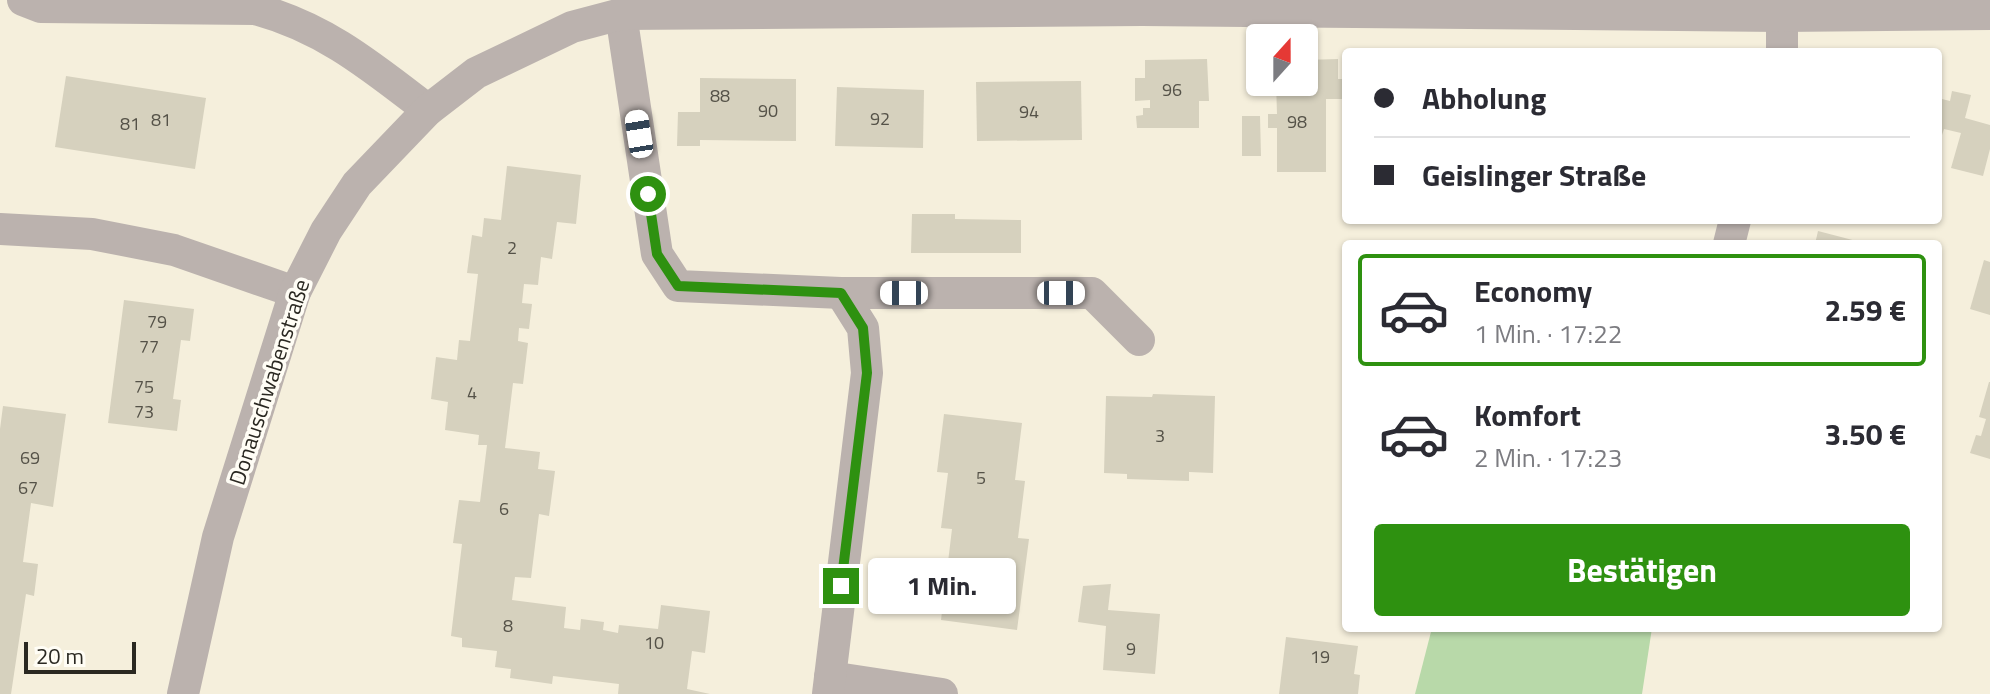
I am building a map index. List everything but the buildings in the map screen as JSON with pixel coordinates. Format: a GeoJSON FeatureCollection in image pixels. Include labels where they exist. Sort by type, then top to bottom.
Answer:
{"type":"FeatureCollection","features":[{"type":"Feature","properties":{"kind":"street"},"geometry":{"type":"LineString","coordinates":[[23,0],[41,7],[255,9],[287,17],[355,54],[428,110]]}},
{"type":"Feature","properties":{"kind":"street","name":"Donauschwabenstraße"},"geometry":{"type":"LineString","coordinates":[[183,694],[218,537],[295,292],[326,231],[357,184],[428,110],[476,73],[572,27],[621,14],[1142,5],[1782,16],[1990,14]]}},
{"type":"Feature","properties":{"kind":"street"},"geometry":{"type":"LineString","coordinates":[[621,14],[657,254],[678,286],[841,293],[1092,293],[1139,340]]}},
{"type":"Feature","properties":{"kind":"street"},"geometry":{"type":"LineString","coordinates":[[1782,16],[1782,48]]}},
{"type":"Feature","properties":{"kind":"street"},"geometry":{"type":"LineString","coordinates":[[0,229],[92,234],[174,250],[295,292]]}},
{"type":"Feature","properties":{"kind":"street"},"geometry":{"type":"LineString","coordinates":[[841,293],[863,328],[867,373],[829,686],[942,694]]}},
{"type":"Feature","properties":{"kind":"green space"},"geometry":{"type":"Polygon","coordinates":[[[1431,632],[1651,632],[1642,694],[1415,694],[1431,632]]]}},
{"type":"Feature","properties":{"kind":"route"},"geometry":{"type":"LineString","coordinates":[[648,194],[657,254],[678,286],[841,293],[863,328],[867,373],[841,586]]}}]}
